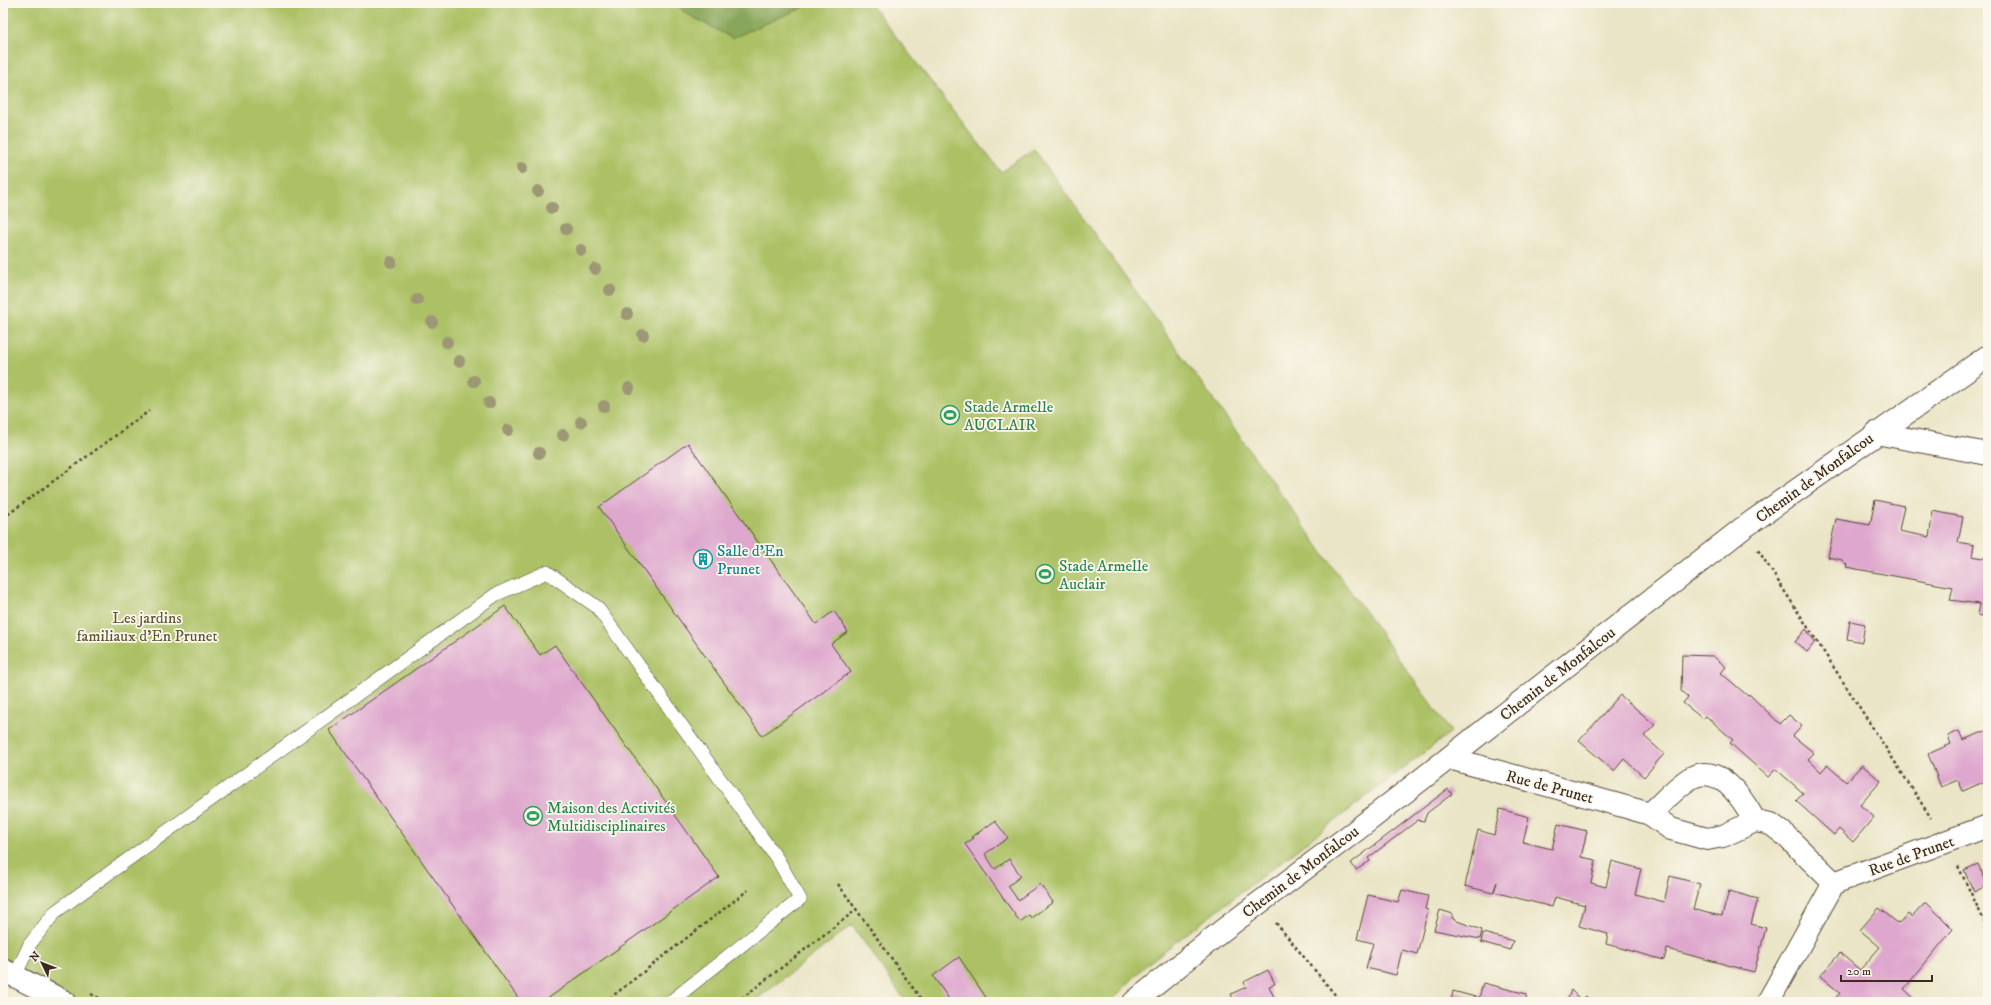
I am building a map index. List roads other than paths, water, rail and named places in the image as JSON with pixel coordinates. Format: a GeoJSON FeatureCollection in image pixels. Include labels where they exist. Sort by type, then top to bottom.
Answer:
{"type":"FeatureCollection","features":[{"type":"Feature","properties":{"kind":"street","name":"Chemin de Monfalcou"},"geometry":{"type":"LineString","coordinates":[[1134,1002],[1222,930],[1449,758],[1743,528],[1876,433],[1988,356]]}},
{"type":"Feature","properties":{"kind":"street"},"geometry":{"type":"LineString","coordinates":[[1876,433],[1988,454]]}},
{"type":"Feature","properties":{"kind":"street","name":"Rue de Prunet"},"geometry":{"type":"LineString","coordinates":[[1449,758],[1650,814],[1671,829],[1707,839],[1723,836],[1756,821]]}},
{"type":"Feature","properties":{"kind":"street"},"geometry":{"type":"LineString","coordinates":[[1650,814],[1679,786],[1690,778],[1703,774],[1714,775],[1732,787],[1756,821],[1771,824],[1784,834],[1834,883],[1768,1002]]}},
{"type":"Feature","properties":{"kind":"street","name":"Rue de Prunet"},"geometry":{"type":"LineString","coordinates":[[1834,883],[1988,826]]}},
{"type":"Feature","properties":{"kind":"street"},"geometry":{"type":"LineString","coordinates":[[9,973],[65,1002]]}},
{"type":"Feature","properties":{"kind":"lane"},"geometry":{"type":"LineString","coordinates":[[9,973],[55,912],[495,595],[547,572],[597,607],[778,860],[800,898],[670,1002]]}},
{"type":"Feature","properties":{"kind":"place","name":"Stade Armelle AUCLAIR"},"geometry":{"type":"Point","coordinates":[950,415]}},
{"type":"Feature","properties":{"kind":"place","name":"Salle d'En Prunet"},"geometry":{"type":"Point","coordinates":[703,559]}},
{"type":"Feature","properties":{"kind":"place","name":"Stade Armelle Auclair"},"geometry":{"type":"Point","coordinates":[1045,574]}},
{"type":"Feature","properties":{"kind":"place","name":"Maison des Activités Multidisciplinaires"},"geometry":{"type":"Point","coordinates":[533,816]}},
{"type":"Feature","properties":{"kind":"park label","name":"Les jardins familiaux d'En Prunet"},"geometry":{"type":"Point","coordinates":[147,626]}}]}
